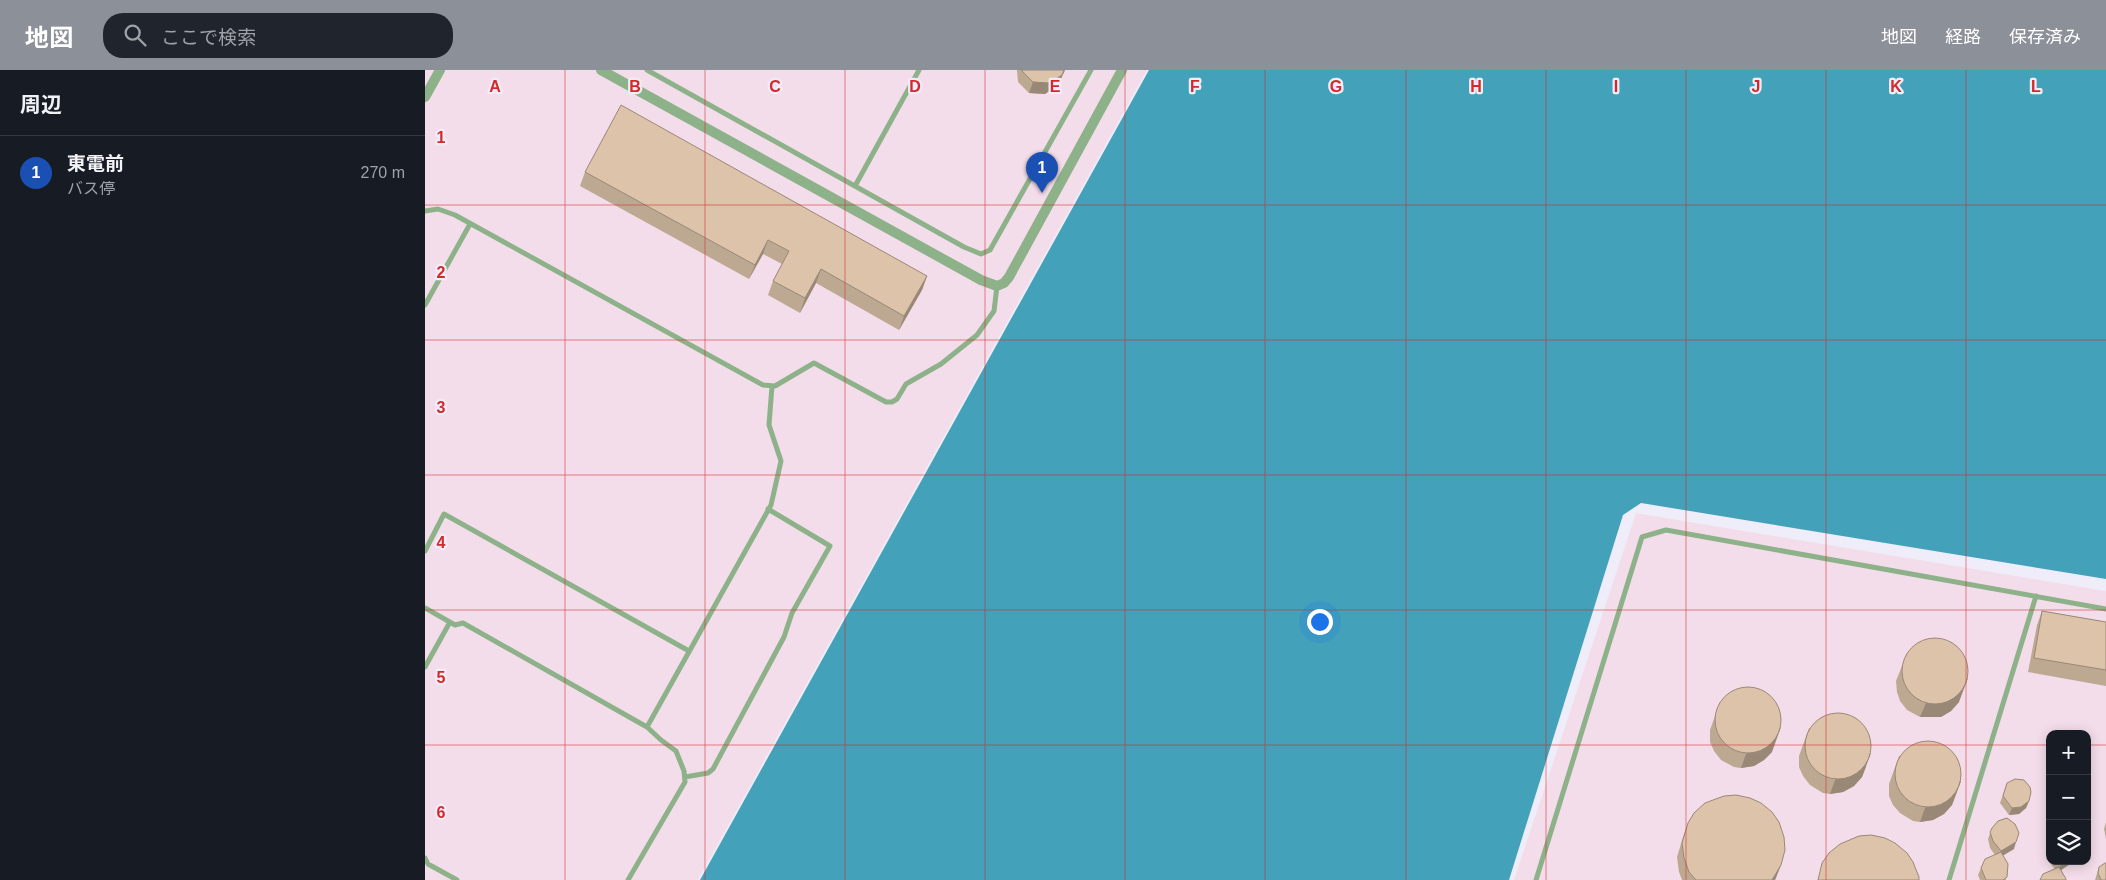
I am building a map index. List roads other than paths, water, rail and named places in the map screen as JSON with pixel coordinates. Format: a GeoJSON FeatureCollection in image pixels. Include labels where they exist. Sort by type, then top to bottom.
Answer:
{"type":"FeatureCollection","features":[{"type":"Feature","properties":{"kind":"street"},"geometry":{"type":"LineString","coordinates":[[425,97],[440,70]]}},
{"type":"Feature","properties":{"kind":"street"},"geometry":{"type":"LineString","coordinates":[[601,70],[981,280],[997,286],[1009,277],[1122,70]]}},
{"type":"Feature","properties":{"kind":"lane"},"geometry":{"type":"LineString","coordinates":[[647,70],[973,252],[981,254],[990,250],[1091,70]]}},
{"type":"Feature","properties":{"kind":"lane"},"geometry":{"type":"LineString","coordinates":[[658,76],[662,70]]}},
{"type":"Feature","properties":{"kind":"lane"},"geometry":{"type":"LineString","coordinates":[[855,186],[919,70]]}},
{"type":"Feature","properties":{"kind":"lane"},"geometry":{"type":"LineString","coordinates":[[425,211],[437,209],[446,211],[755,382],[772,386],[814,362],[880,399],[892,402],[897,399],[906,384],[941,364],[962,349],[980,331],[994,311],[997,286]]}},
{"type":"Feature","properties":{"kind":"lane"},"geometry":{"type":"LineString","coordinates":[[425,305],[470,224]]}},
{"type":"Feature","properties":{"kind":"lane"},"geometry":{"type":"LineString","coordinates":[[647,727],[768,510],[781,461],[769,425],[772,386]]}},
{"type":"Feature","properties":{"kind":"lane"},"geometry":{"type":"LineString","coordinates":[[685,777],[708,773],[713,769],[783,638],[792,613],[830,546],[768,510]]}},
{"type":"Feature","properties":{"kind":"lane"},"geometry":{"type":"LineString","coordinates":[[425,550],[444,514],[689,651]]}},
{"type":"Feature","properties":{"kind":"lane"},"geometry":{"type":"LineString","coordinates":[[1536,880],[1642,537],[1666,530],[2106,609]]}},
{"type":"Feature","properties":{"kind":"lane"},"geometry":{"type":"LineString","coordinates":[[1949,880],[2036,596]]}},
{"type":"Feature","properties":{"kind":"lane"},"geometry":{"type":"LineString","coordinates":[[425,608],[455,625],[463,624],[647,727],[677,751],[685,782],[629,880]]}},
{"type":"Feature","properties":{"kind":"lane"},"geometry":{"type":"LineString","coordinates":[[425,667],[450,622]]}},
{"type":"Feature","properties":{"kind":"lane"},"geometry":{"type":"LineString","coordinates":[[425,858],[427,864],[457,880]]}},
{"type":"Feature","properties":{"kind":"water"},"geometry":{"type":"Polygon","coordinates":[[[1149,70],[2106,70],[2106,579],[1641,503],[1623,515],[1509,880],[700,880],[1149,70]]]}},
{"type":"Feature","properties":{"kind":"place","name":"東電前"},"geometry":{"type":"Point","coordinates":[1042,193]}}]}
